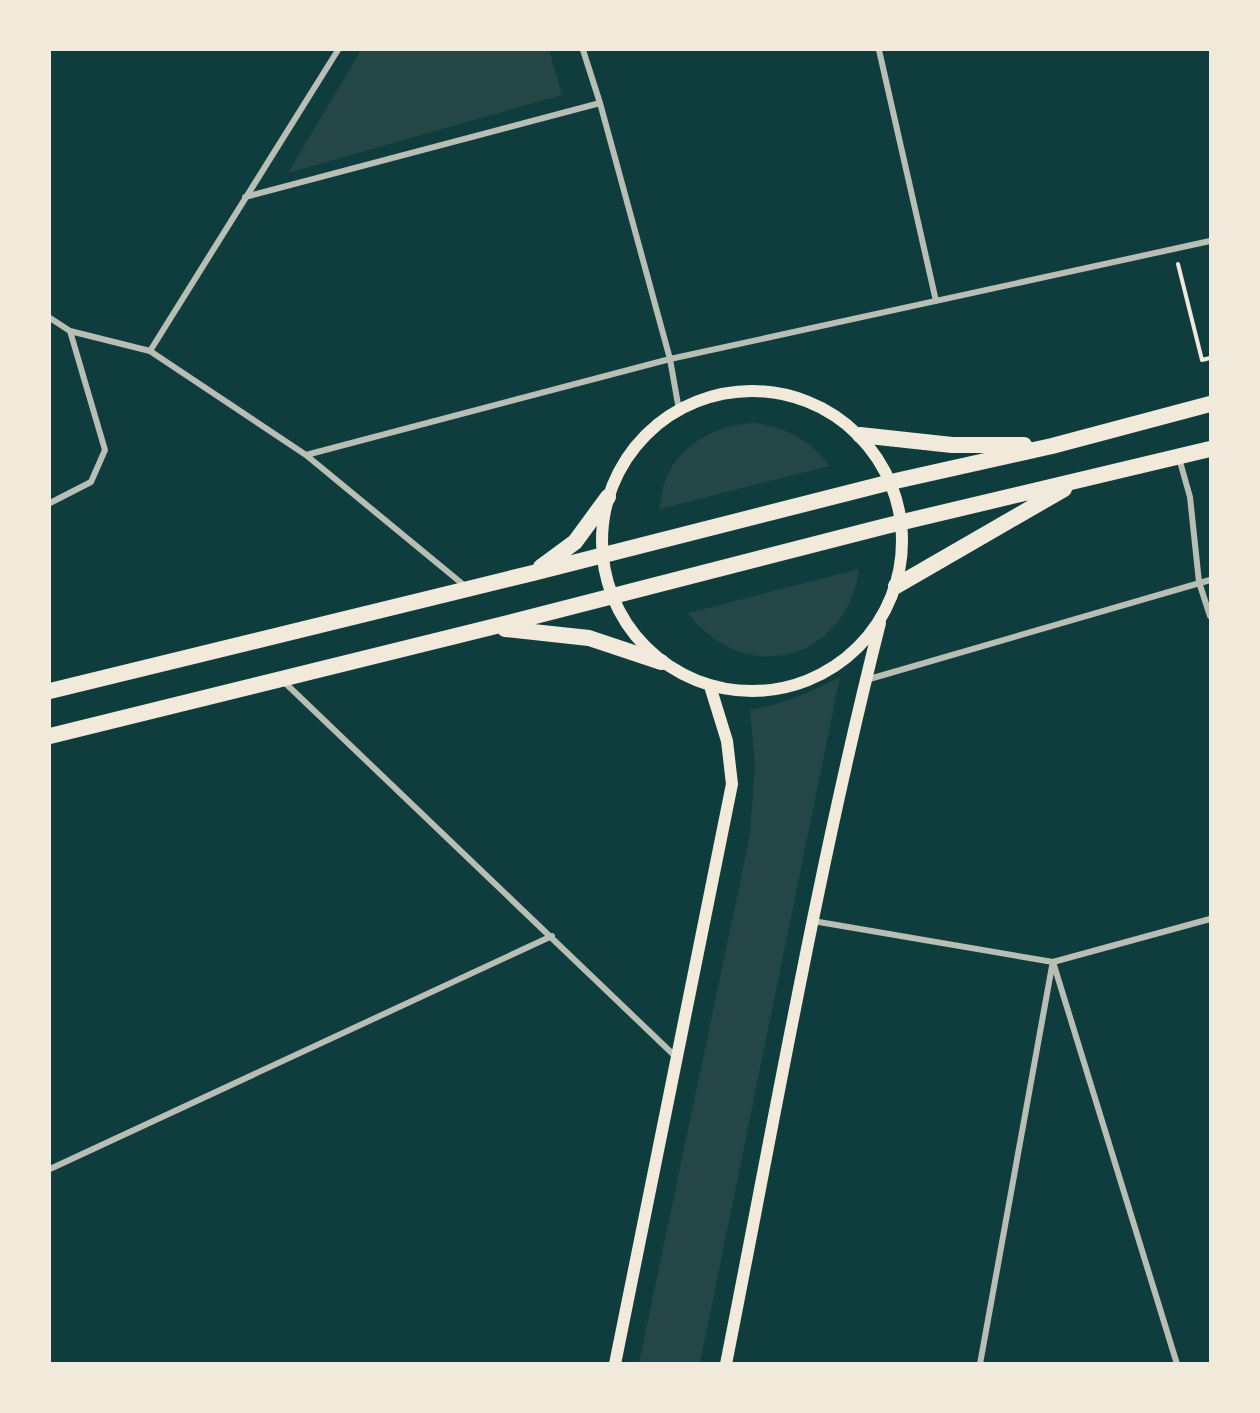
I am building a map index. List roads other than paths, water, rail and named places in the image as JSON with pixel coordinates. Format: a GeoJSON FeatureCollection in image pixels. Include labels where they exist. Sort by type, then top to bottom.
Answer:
{"type":"FeatureCollection","features":[{"type":"Feature","properties":{"kind":"highway"},"geometry":{"type":"LineString","coordinates":[[50,692],[891,482],[1052,446],[1210,404]]}},
{"type":"Feature","properties":{"kind":"highway"},"geometry":{"type":"LineString","coordinates":[[860,435],[952,445],[1052,446]]}},
{"type":"Feature","properties":{"kind":"highway"},"geometry":{"type":"LineString","coordinates":[[50,736],[492,627],[901,522],[1210,449]]}},
{"type":"Feature","properties":{"kind":"highway"},"geometry":{"type":"LineString","coordinates":[[896,586],[1081,480]]}},
{"type":"Feature","properties":{"kind":"highway"},"geometry":{"type":"LineString","coordinates":[[533,573],[575,542],[608,497]]}},
{"type":"Feature","properties":{"kind":"highway"},"geometry":{"type":"LineString","coordinates":[[492,627],[589,638],[661,662]]}},
{"type":"Feature","properties":{"kind":"main road"},"geometry":{"type":"LineString","coordinates":[[726,1364],[813,921],[865,680],[881,619],[896,586],[903,550],[901,522],[891,482],[879,459],[860,435],[826,410],[787,395],[744,391],[711,397],[679,410],[652,429],[629,455],[608,497],[602,529],[602,554],[611,596],[636,637],[661,662],[684,676],[710,686],[738,691],[766,691],[811,679],[850,655],[881,619]]}},
{"type":"Feature","properties":{"kind":"main road"},"geometry":{"type":"LineString","coordinates":[[615,1364],[732,784],[727,741],[710,686]]}},
{"type":"Feature","properties":{"kind":"street"},"geometry":{"type":"LineString","coordinates":[[150,351],[338,50]]}},
{"type":"Feature","properties":{"kind":"street"},"geometry":{"type":"LineString","coordinates":[[583,50],[600,103],[670,359],[679,410]]}},
{"type":"Feature","properties":{"kind":"street"},"geometry":{"type":"LineString","coordinates":[[879,50],[936,301]]}},
{"type":"Feature","properties":{"kind":"street"},"geometry":{"type":"LineString","coordinates":[[245,197],[600,103]]}},
{"type":"Feature","properties":{"kind":"street"},"geometry":{"type":"LineString","coordinates":[[306,455],[670,359],[1210,241]]}},
{"type":"Feature","properties":{"kind":"street"},"geometry":{"type":"LineString","coordinates":[[50,318],[70,331],[150,351],[306,455],[467,588]]}},
{"type":"Feature","properties":{"kind":"street"},"geometry":{"type":"LineString","coordinates":[[50,503],[91,482],[105,450],[70,331]]}},
{"type":"Feature","properties":{"kind":"street"},"geometry":{"type":"LineString","coordinates":[[1178,457],[1190,497],[1199,582],[1210,616]]}},
{"type":"Feature","properties":{"kind":"street"},"geometry":{"type":"LineString","coordinates":[[865,680],[1210,580]]}},
{"type":"Feature","properties":{"kind":"street"},"geometry":{"type":"LineString","coordinates":[[281,679],[677,1057]]}},
{"type":"Feature","properties":{"kind":"street"},"geometry":{"type":"LineString","coordinates":[[813,921],[1053,962],[1210,919]]}},
{"type":"Feature","properties":{"kind":"street"},"geometry":{"type":"LineString","coordinates":[[50,1169],[552,936]]}},
{"type":"Feature","properties":{"kind":"street"},"geometry":{"type":"LineString","coordinates":[[980,1364],[1053,962]]}},
{"type":"Feature","properties":{"kind":"street"},"geometry":{"type":"LineString","coordinates":[[1053,962],[1177,1364]]}}]}
